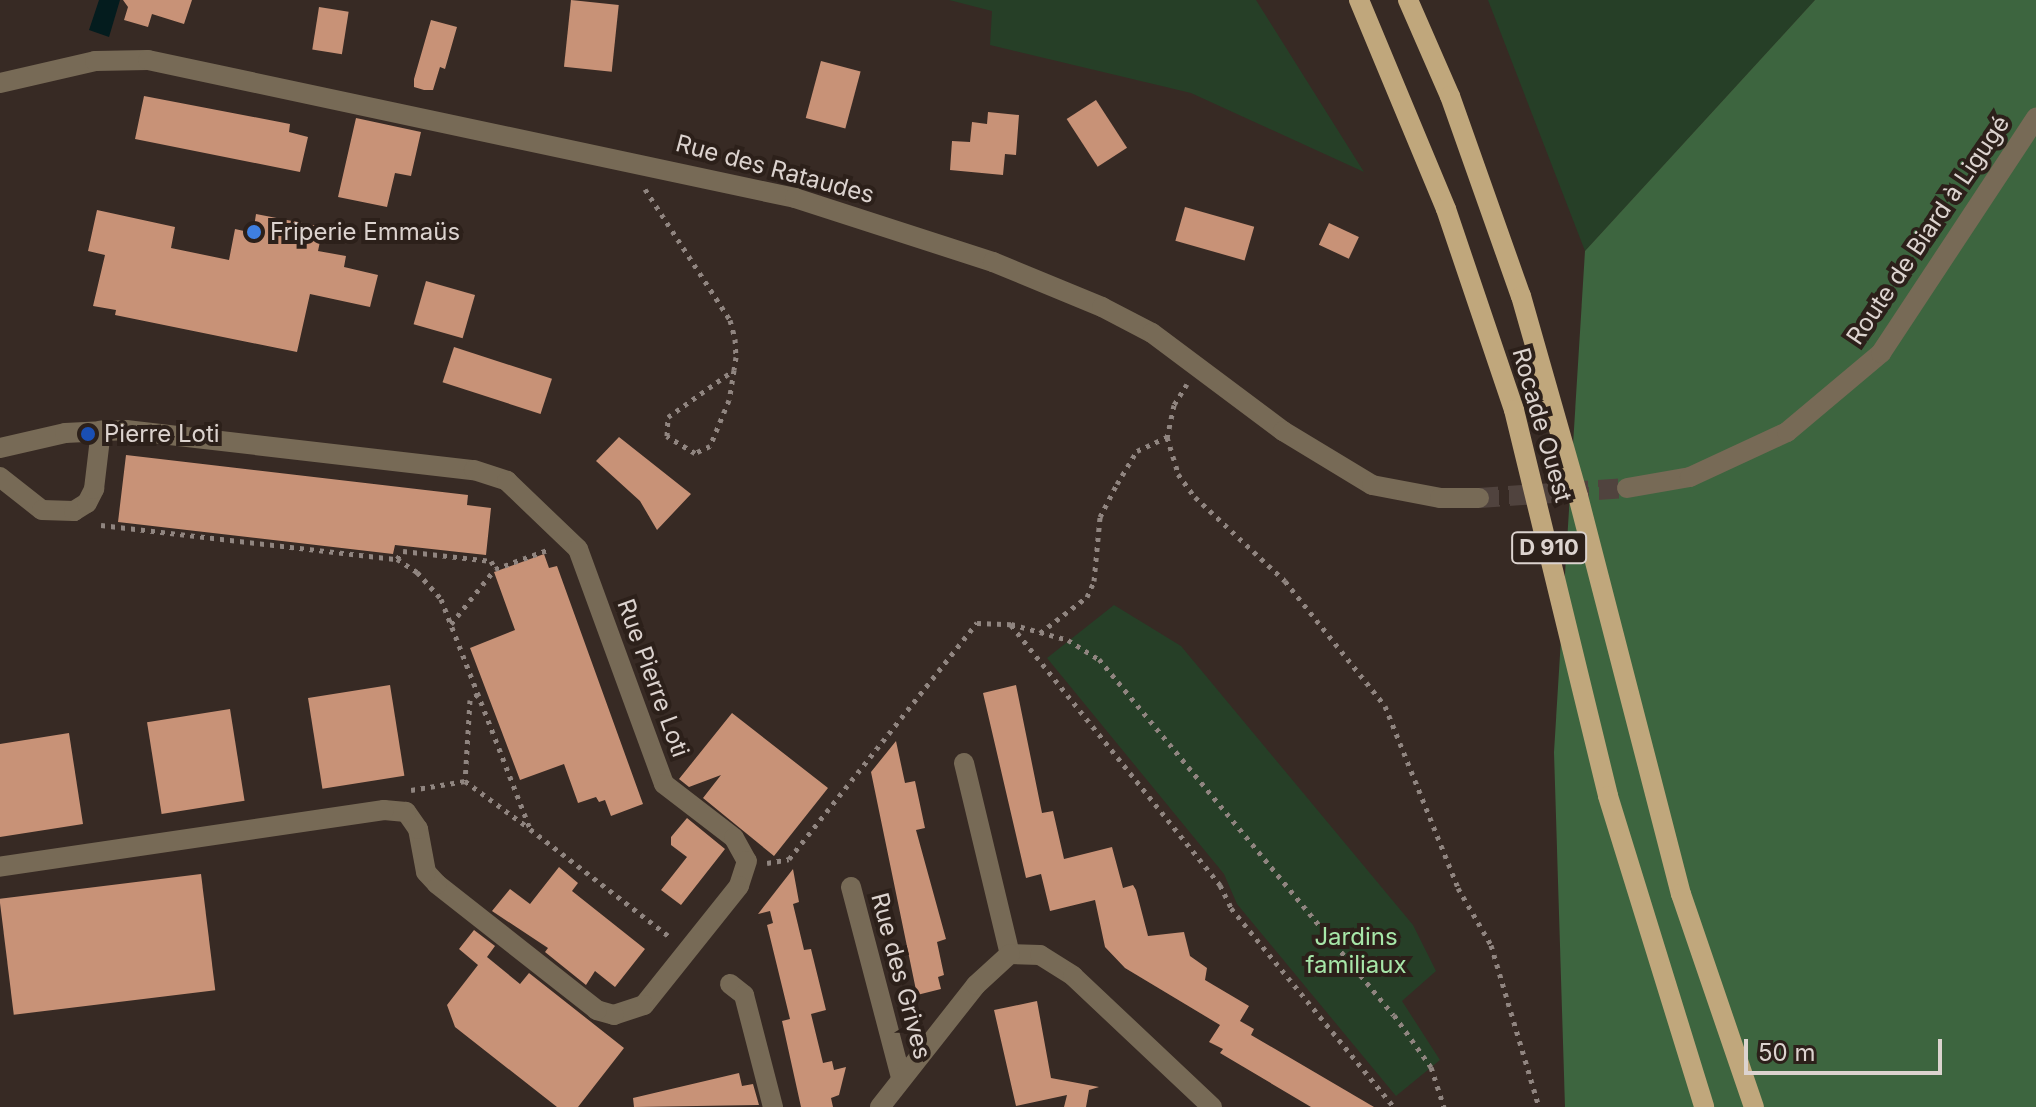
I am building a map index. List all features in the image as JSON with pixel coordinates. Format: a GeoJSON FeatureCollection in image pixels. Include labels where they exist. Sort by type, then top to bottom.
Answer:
{"type":"FeatureCollection","features":[{"type":"Feature","properties":{"kind":"main road","name":"Rocade Ouest"},"geometry":{"type":"LineString","coordinates":[[1359,0],[1446,209],[1514,410],[1611,810],[1704,1107]]}},
{"type":"Feature","properties":{"kind":"main road","name":"Rocade Ouest"},"geometry":{"type":"LineString","coordinates":[[1408,0],[1450,96],[1521,296],[1681,894],[1754,1107]]}},
{"type":"Feature","properties":{"kind":"street","name":"Rue des Rataudes"},"geometry":{"type":"LineString","coordinates":[[0,83],[95,61],[148,60],[625,158],[795,198],[993,262],[1102,307],[1201,365],[1339,469],[1404,493],[1479,498]]}},
{"type":"Feature","properties":{"kind":"street","name":"Route de Biard à Ligugé"},"geometry":{"type":"LineString","coordinates":[[1627,488],[1690,477],[1787,432],[1881,353],[2036,118]]}},
{"type":"Feature","properties":{"kind":"street","name":"Rue Pierre Loti"},"geometry":{"type":"LineString","coordinates":[[0,448],[101,430],[493,473],[573,541],[664,784],[734,838],[747,861]]}},
{"type":"Feature","properties":{"kind":"street"},"geometry":{"type":"LineString","coordinates":[[0,477],[42,510],[74,511],[87,503],[94,489],[101,430]]}},
{"type":"Feature","properties":{"kind":"street"},"geometry":{"type":"LineString","coordinates":[[964,763],[1010,954],[1040,955],[1073,976],[1212,1107]]}},
{"type":"Feature","properties":{"kind":"street"},"geometry":{"type":"LineString","coordinates":[[0,867],[384,810],[406,812],[418,829],[426,872],[437,884],[597,1010],[614,1015],[644,1005],[739,886],[747,861]]}},
{"type":"Feature","properties":{"kind":"street","name":"Rue des Grives"},"geometry":{"type":"LineString","coordinates":[[851,887],[901,1077]]}},
{"type":"Feature","properties":{"kind":"street","name":"Rue des Grives"},"geometry":{"type":"LineString","coordinates":[[880,1107],[976,985],[1010,954]]}},
{"type":"Feature","properties":{"kind":"street"},"geometry":{"type":"LineString","coordinates":[[730,984],[744,995],[773,1107]]}},
{"type":"Feature","properties":{"kind":"path"},"geometry":{"type":"LineString","coordinates":[[625,158],[730,320],[734,370],[720,430],[710,446],[695,453],[667,436],[668,417],[734,370]]}},
{"type":"Feature","properties":{"kind":"path"},"geometry":{"type":"LineString","coordinates":[[1201,365],[1174,405],[1167,437],[1178,474],[1195,497],[1285,581],[1385,706],[1458,888],[1491,945],[1539,1107]]}},
{"type":"Feature","properties":{"kind":"path"},"geometry":{"type":"LineString","coordinates":[[1040,633],[1087,597],[1094,581],[1100,517],[1137,451],[1167,437]]}},
{"type":"Feature","properties":{"kind":"path"},"geometry":{"type":"LineString","coordinates":[[101,525],[397,559],[432,586],[451,624],[530,829]]}},
{"type":"Feature","properties":{"kind":"path"},"geometry":{"type":"LineString","coordinates":[[451,624],[495,569],[573,541]]}},
{"type":"Feature","properties":{"kind":"path"},"geometry":{"type":"LineString","coordinates":[[397,559],[403,551],[491,561],[495,569]]}},
{"type":"Feature","properties":{"kind":"path"},"geometry":{"type":"LineString","coordinates":[[747,861],[789,859],[967,631],[977,623],[1011,624],[1068,640],[1099,659],[1394,1015],[1431,1067],[1444,1107]]}},
{"type":"Feature","properties":{"kind":"path"},"geometry":{"type":"LineString","coordinates":[[1011,624],[1220,885],[1231,908],[1394,1107]]}},
{"type":"Feature","properties":{"kind":"path"},"geometry":{"type":"LineString","coordinates":[[465,781],[470,700],[478,694]]}},
{"type":"Feature","properties":{"kind":"path"},"geometry":{"type":"LineString","coordinates":[[406,812],[403,791],[465,781],[687,951]]}},
{"type":"Feature","properties":{"kind":"green space"},"geometry":{"type":"Polygon","coordinates":[[[949,0],[1256,0],[1364,172],[1191,93],[990,45],[992,11],[949,0]]]}},
{"type":"Feature","properties":{"kind":"green space"},"geometry":{"type":"Polygon","coordinates":[[[1488,0],[1815,0],[1585,251],[1488,0]]]}},
{"type":"Feature","properties":{"kind":"green space"},"geometry":{"type":"Polygon","coordinates":[[[1815,0],[2036,0],[2036,1107],[1565,1107],[1554,752],[1585,251],[1815,0]]]}},
{"type":"Feature","properties":{"kind":"green space","name":"Jardins familiaux"},"geometry":{"type":"Polygon","coordinates":[[[1114,605],[1181,646],[1413,925],[1436,971],[1402,1001],[1440,1060],[1396,1096],[1237,904],[1224,874],[1047,658],[1114,605]]]}},
{"type":"Feature","properties":{"kind":"water"},"geometry":{"type":"Polygon","coordinates":[[[99,0],[120,0],[109,37],[89,30],[99,0]]]}},
{"type":"Feature","properties":{"kind":"building"},"geometry":{"type":"Polygon","coordinates":[[[123,0],[192,0],[184,24],[152,14],[148,27],[124,20],[128,7],[123,0]]]}},
{"type":"Feature","properties":{"kind":"building"},"geometry":{"type":"Polygon","coordinates":[[[571,0],[619,5],[612,72],[564,67],[571,0]]]}},
{"type":"Feature","properties":{"kind":"building"},"geometry":{"type":"Polygon","coordinates":[[[319,7],[349,12],[342,54],[312,49],[319,7]]]}},
{"type":"Feature","properties":{"kind":"building"},"geometry":{"type":"Polygon","coordinates":[[[431,20],[457,27],[445,69],[440,67],[433,90],[424,90],[414,87],[414,79],[431,20]]]}},
{"type":"Feature","properties":{"kind":"building"},"geometry":{"type":"Polygon","coordinates":[[[821,61],[861,72],[845,129],[806,118],[821,61]]]}},
{"type":"Feature","properties":{"kind":"building"},"geometry":{"type":"Polygon","coordinates":[[[144,96],[290,124],[289,132],[308,137],[300,172],[135,139],[144,96]]]}},
{"type":"Feature","properties":{"kind":"building"},"geometry":{"type":"Polygon","coordinates":[[[1096,100],[1127,148],[1098,167],[1067,119],[1096,100]]]}},
{"type":"Feature","properties":{"kind":"building"},"geometry":{"type":"Polygon","coordinates":[[[988,112],[1019,115],[1016,155],[1005,154],[1003,175],[950,170],[952,141],[970,142],[972,122],[987,124],[988,112]]]}},
{"type":"Feature","properties":{"kind":"building"},"geometry":{"type":"Polygon","coordinates":[[[356,118],[421,132],[411,176],[395,173],[387,207],[338,197],[356,118]]]}},
{"type":"Feature","properties":{"kind":"building"},"geometry":{"type":"Polygon","coordinates":[[[1185,207],[1254,227],[1245,260],[1175,241],[1185,207]]]}},
{"type":"Feature","properties":{"kind":"building"},"geometry":{"type":"Polygon","coordinates":[[[97,210],[175,227],[171,248],[229,260],[235,229],[253,233],[256,214],[323,227],[318,251],[346,256],[344,267],[378,275],[370,307],[310,294],[297,352],[115,315],[116,310],[93,306],[105,255],[88,251],[97,210]]]}},
{"type":"Feature","properties":{"kind":"building"},"geometry":{"type":"Polygon","coordinates":[[[1329,223],[1359,237],[1349,259],[1319,245],[1329,223]]]}},
{"type":"Feature","properties":{"kind":"building"},"geometry":{"type":"Polygon","coordinates":[[[426,281],[475,295],[463,338],[414,324],[426,281]]]}},
{"type":"Feature","properties":{"kind":"building"},"geometry":{"type":"Polygon","coordinates":[[[454,347],[552,379],[541,414],[443,382],[454,347]]]}},
{"type":"Feature","properties":{"kind":"building"},"geometry":{"type":"Polygon","coordinates":[[[619,437],[691,494],[657,530],[640,501],[596,461],[619,437]]]}},
{"type":"Feature","properties":{"kind":"building"},"geometry":{"type":"Polygon","coordinates":[[[126,455],[468,495],[467,505],[491,508],[486,555],[395,545],[393,554],[118,522],[126,455]]]}},
{"type":"Feature","properties":{"kind":"building"},"geometry":{"type":"Polygon","coordinates":[[[544,554],[549,568],[557,566],[643,804],[611,816],[605,800],[599,802],[596,797],[578,803],[564,764],[520,780],[470,648],[515,630],[494,572],[544,554]]]}},
{"type":"Feature","properties":{"kind":"building"},"geometry":{"type":"Polygon","coordinates":[[[390,685],[404,776],[322,789],[308,698],[390,685]]]}},
{"type":"Feature","properties":{"kind":"building"},"geometry":{"type":"Polygon","coordinates":[[[1016,685],[1042,813],[1053,811],[1064,859],[1112,847],[1123,888],[1133,885],[1136,890],[1148,936],[1184,932],[1190,956],[1207,968],[1205,980],[1249,1006],[1240,1021],[1254,1029],[1251,1035],[1374,1107],[1311,1107],[1220,1053],[1223,1049],[1209,1042],[1220,1025],[1125,968],[1105,947],[1095,900],[1050,911],[1041,874],[1026,878],[983,693],[1016,685]]]}},
{"type":"Feature","properties":{"kind":"building"},"geometry":{"type":"Polygon","coordinates":[[[230,709],[245,801],[162,814],[147,722],[230,709]]]}},
{"type":"Feature","properties":{"kind":"building"},"geometry":{"type":"Polygon","coordinates":[[[732,713],[828,788],[774,856],[703,798],[721,775],[689,787],[679,779],[732,713]]]}},
{"type":"Feature","properties":{"kind":"building"},"geometry":{"type":"Polygon","coordinates":[[[69,733],[83,824],[0,837],[0,744],[69,733]]]}},
{"type":"Feature","properties":{"kind":"building"},"geometry":{"type":"Polygon","coordinates":[[[896,741],[905,783],[915,781],[925,828],[916,830],[946,939],[937,942],[944,975],[938,977],[941,989],[917,995],[871,772],[896,741]]]}},
{"type":"Feature","properties":{"kind":"building"},"geometry":{"type":"Polygon","coordinates":[[[687,818],[725,849],[681,905],[661,890],[687,857],[671,845],[671,837],[687,818]]]}},
{"type":"Feature","properties":{"kind":"building"},"geometry":{"type":"Polygon","coordinates":[[[559,867],[578,883],[572,891],[645,949],[615,987],[595,971],[586,985],[545,952],[548,948],[492,911],[510,889],[530,904],[559,867]]]}},
{"type":"Feature","properties":{"kind":"building"},"geometry":{"type":"Polygon","coordinates":[[[793,869],[799,902],[793,904],[804,950],[811,949],[826,1010],[811,1014],[823,1063],[832,1061],[834,1070],[846,1067],[839,1095],[831,1098],[833,1107],[801,1107],[782,1021],[790,1019],[767,925],[773,923],[770,911],[758,914],[793,869]]]}},
{"type":"Feature","properties":{"kind":"building"},"geometry":{"type":"Polygon","coordinates":[[[201,874],[215,990],[14,1015],[0,899],[201,874]]]}},
{"type":"Feature","properties":{"kind":"building"},"geometry":{"type":"Polygon","coordinates":[[[474,930],[495,946],[487,957],[520,984],[529,973],[624,1048],[578,1107],[557,1107],[455,1027],[447,1005],[478,965],[459,949],[474,930]]]}},
{"type":"Feature","properties":{"kind":"building"},"geometry":{"type":"Polygon","coordinates":[[[1037,1001],[1051,1078],[1099,1087],[1089,1090],[1086,1107],[1064,1107],[1067,1095],[1016,1106],[994,1010],[1037,1001]]]}},
{"type":"Feature","properties":{"kind":"building"},"geometry":{"type":"Polygon","coordinates":[[[739,1073],[742,1086],[753,1084],[759,1105],[634,1107],[633,1098],[739,1073]]]}},
{"type":"Feature","properties":{"kind":"tunnel"},"geometry":{"type":"LineString","coordinates":[[1479,498],[1627,488]]}},
{"type":"Feature","properties":{"kind":"place","name":"Friperie Emmaüs"},"geometry":{"type":"Point","coordinates":[254,232]}},
{"type":"Feature","properties":{"kind":"place","name":"Pierre Loti"},"geometry":{"type":"Point","coordinates":[88,434]}}]}
